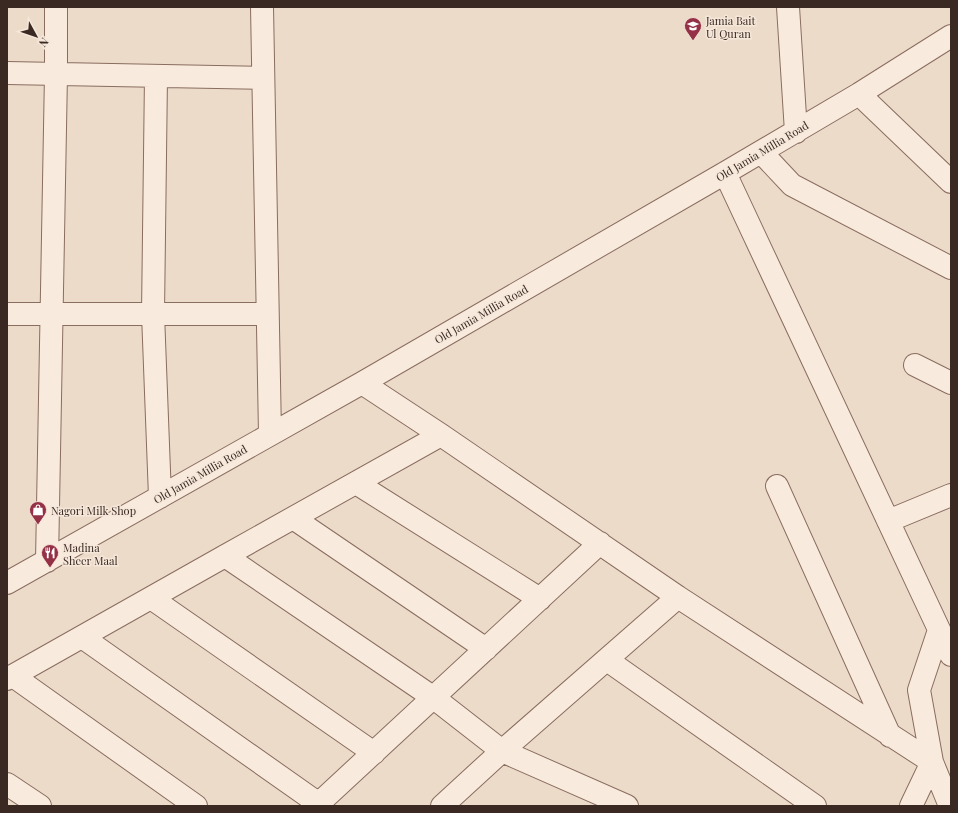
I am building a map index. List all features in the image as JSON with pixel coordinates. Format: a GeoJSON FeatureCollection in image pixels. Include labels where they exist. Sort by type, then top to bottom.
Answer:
{"type":"FeatureCollection","features":[{"type":"Feature","properties":{"kind":"street"},"geometry":{"type":"LineString","coordinates":[[47,561],[56,7]]}},
{"type":"Feature","properties":{"kind":"street"},"geometry":{"type":"LineString","coordinates":[[262,7],[270,434]]}},
{"type":"Feature","properties":{"kind":"street"},"geometry":{"type":"LineString","coordinates":[[788,7],[796,132]]}},
{"type":"Feature","properties":{"kind":"street","name":"Old Jamia Millia Road"},"geometry":{"type":"LineString","coordinates":[[7,583],[362,383],[725,174],[859,94],[951,36]]}},
{"type":"Feature","properties":{"kind":"street"},"geometry":{"type":"LineString","coordinates":[[7,73],[263,78]]}},
{"type":"Feature","properties":{"kind":"street"},"geometry":{"type":"LineString","coordinates":[[156,76],[153,314],[160,497]]}},
{"type":"Feature","properties":{"kind":"street"},"geometry":{"type":"LineString","coordinates":[[859,94],[951,182]]}},
{"type":"Feature","properties":{"kind":"street"},"geometry":{"type":"LineString","coordinates":[[761,152],[792,185],[951,268]]}},
{"type":"Feature","properties":{"kind":"street"},"geometry":{"type":"LineString","coordinates":[[725,174],[951,655]]}},
{"type":"Feature","properties":{"kind":"street"},"geometry":{"type":"LineString","coordinates":[[7,314],[267,314]]}},
{"type":"Feature","properties":{"kind":"street"},"geometry":{"type":"LineString","coordinates":[[915,365],[951,383]]}},
{"type":"Feature","properties":{"kind":"street"},"geometry":{"type":"LineString","coordinates":[[362,383],[441,435],[678,597],[932,762]]}},
{"type":"Feature","properties":{"kind":"street"},"geometry":{"type":"LineString","coordinates":[[196,806],[10,678],[441,435]]}},
{"type":"Feature","properties":{"kind":"street"},"geometry":{"type":"LineString","coordinates":[[356,483],[540,599]]}},
{"type":"Feature","properties":{"kind":"street"},"geometry":{"type":"LineString","coordinates":[[777,486],[890,736]]}},
{"type":"Feature","properties":{"kind":"street"},"geometry":{"type":"LineString","coordinates":[[888,521],[951,495]]}},
{"type":"Feature","properties":{"kind":"street"},"geometry":{"type":"LineString","coordinates":[[293,518],[486,649]]}},
{"type":"Feature","properties":{"kind":"street"},"geometry":{"type":"LineString","coordinates":[[82,637],[317,805],[600,543]]}},
{"type":"Feature","properties":{"kind":"street"},"geometry":{"type":"LineString","coordinates":[[225,556],[434,698],[502,751],[627,806]]}},
{"type":"Feature","properties":{"kind":"street"},"geometry":{"type":"LineString","coordinates":[[442,806],[502,751],[678,597]]}},
{"type":"Feature","properties":{"kind":"street"},"geometry":{"type":"LineString","coordinates":[[151,598],[374,753]]}},
{"type":"Feature","properties":{"kind":"street"},"geometry":{"type":"LineString","coordinates":[[939,630],[919,690],[932,762],[950,806]]}},
{"type":"Feature","properties":{"kind":"street"},"geometry":{"type":"LineString","coordinates":[[607,660],[815,806]]}},
{"type":"Feature","properties":{"kind":"street"},"geometry":{"type":"LineString","coordinates":[[911,806],[932,762]]}},
{"type":"Feature","properties":{"kind":"street"},"geometry":{"type":"LineString","coordinates":[[11,793],[40,806]]}},
{"type":"Feature","properties":{"kind":"place","name":"Jamia Bait Ul Quran"},"geometry":{"type":"Point","coordinates":[693,41]}},
{"type":"Feature","properties":{"kind":"place","name":"Nagori Milk Shop"},"geometry":{"type":"Point","coordinates":[38,525]}},
{"type":"Feature","properties":{"kind":"place","name":"Madina Sheer Maal"},"geometry":{"type":"Point","coordinates":[50,568]}}]}
